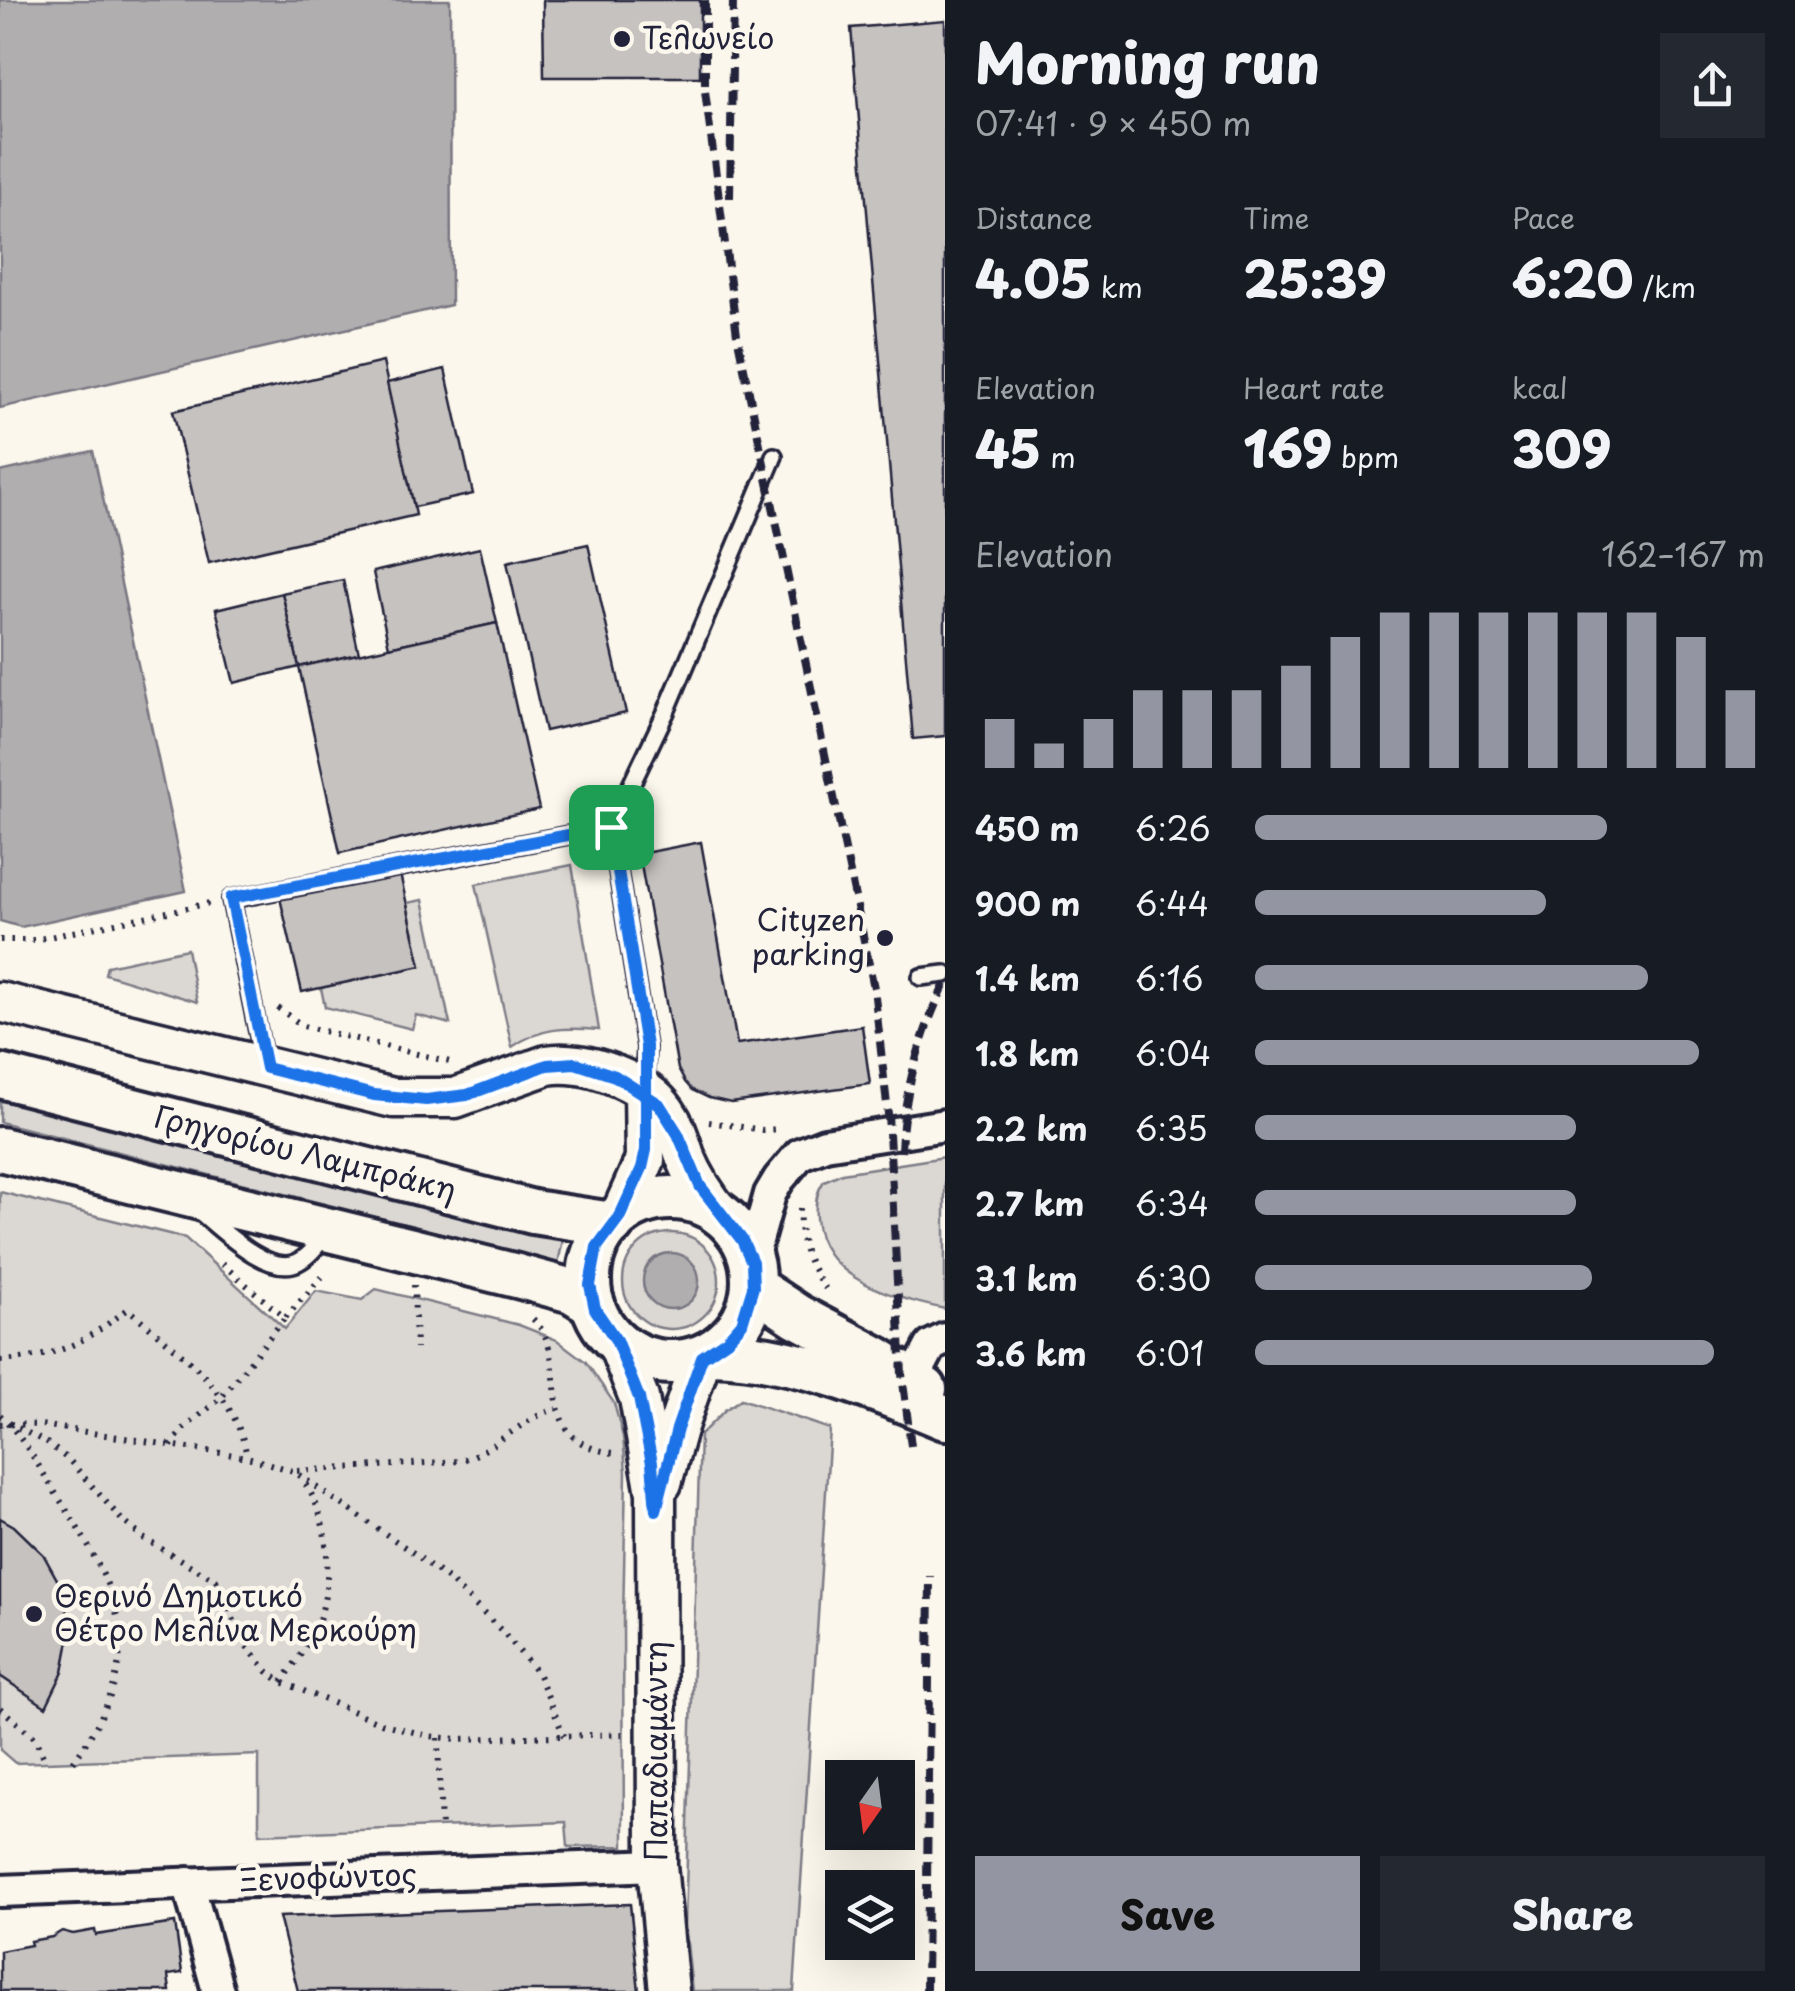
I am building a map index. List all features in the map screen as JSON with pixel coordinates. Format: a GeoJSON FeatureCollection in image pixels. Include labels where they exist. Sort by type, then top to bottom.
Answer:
{"type":"FeatureCollection","features":[{"type":"Feature","properties":{"kind":"main road","name":"Γρηγορίου Λαμπράκη"},"geometry":{"type":"LineString","coordinates":[[0,1076],[534,1212],[616,1220]]}},
{"type":"Feature","properties":{"kind":"main road"},"geometry":{"type":"LineString","coordinates":[[0,1148],[561,1288],[634,1352],[658,1360],[706,1355],[766,1358],[804,1366],[945,1415]]}},
{"type":"Feature","properties":{"kind":"main road"},"geometry":{"type":"LineString","coordinates":[[604,1322],[590,1285],[592,1260],[616,1220],[643,1204],[671,1199],[696,1202],[722,1216],[742,1240],[752,1274],[742,1323],[706,1355]]}},
{"type":"Feature","properties":{"kind":"main road"},"geometry":{"type":"LineString","coordinates":[[752,1274],[798,1316],[913,1380],[945,1415]]}},
{"type":"Feature","properties":{"kind":"street"},"geometry":{"type":"LineString","coordinates":[[0,1002],[374,1095],[426,1100],[467,1095],[547,1065],[575,1063],[596,1068],[644,1092],[666,1112],[700,1186],[722,1216]]}},
{"type":"Feature","properties":{"kind":"street"},"geometry":{"type":"LineString","coordinates":[[616,1220],[645,1160],[644,1092]]}},
{"type":"Feature","properties":{"kind":"street"},"geometry":{"type":"LineString","coordinates":[[752,1274],[770,1194],[800,1154],[824,1144],[945,1125]]}},
{"type":"Feature","properties":{"kind":"street"},"geometry":{"type":"LineString","coordinates":[[604,1322],[642,1410],[656,1510]]}},
{"type":"Feature","properties":{"kind":"street"},"geometry":{"type":"LineString","coordinates":[[913,1380],[931,1346],[945,1339]]}},
{"type":"Feature","properties":{"kind":"street"},"geometry":{"type":"LineString","coordinates":[[656,1510],[677,1429],[706,1355]]}},
{"type":"Feature","properties":{"kind":"street","name":"Παπαδιαμάντη"},"geometry":{"type":"LineString","coordinates":[[656,1510],[657,1865],[669,1991]]}},
{"type":"Feature","properties":{"kind":"street","name":"Ξενοφώντος"},"geometry":{"type":"LineString","coordinates":[[0,1891],[657,1865]]}},
{"type":"Feature","properties":{"kind":"street"},"geometry":{"type":"LineString","coordinates":[[188,1884],[218,1991]]}},
{"type":"Feature","properties":{"kind":"lane"},"geometry":{"type":"LineString","coordinates":[[644,1092],[646,1046],[611,827],[666,712],[774,456]]}},
{"type":"Feature","properties":{"kind":"lane"},"geometry":{"type":"LineString","coordinates":[[266,1068],[231,898],[611,827]]}},
{"type":"Feature","properties":{"kind":"lane"},"geometry":{"type":"LineString","coordinates":[[921,976],[945,974]]}},
{"type":"Feature","properties":{"kind":"path"},"geometry":{"type":"LineString","coordinates":[[0,940],[34,940],[231,898]]}},
{"type":"Feature","properties":{"kind":"path"},"geometry":{"type":"LineString","coordinates":[[273,998],[281,1012],[304,1026],[464,1066]]}},
{"type":"Feature","properties":{"kind":"path"},"geometry":{"type":"LineString","coordinates":[[706,1121],[764,1130],[786,1129]]}},
{"type":"Feature","properties":{"kind":"path"},"geometry":{"type":"LineString","coordinates":[[800,1202],[801,1240],[811,1267],[826,1290]]}},
{"type":"Feature","properties":{"kind":"path"},"geometry":{"type":"LineString","coordinates":[[414,1274],[416,1350]]}},
{"type":"Feature","properties":{"kind":"path"},"geometry":{"type":"LineString","coordinates":[[0,1361],[62,1352],[128,1309],[200,1370],[238,1424],[246,1457]]}},
{"type":"Feature","properties":{"kind":"path"},"geometry":{"type":"LineString","coordinates":[[171,1446],[183,1430],[222,1398],[284,1318]]}},
{"type":"Feature","properties":{"kind":"path"},"geometry":{"type":"LineString","coordinates":[[4,1424],[246,1457],[294,1470],[459,1461],[480,1454],[536,1416],[557,1409],[566,1428],[588,1444],[600,1450],[626,1452]]}},
{"type":"Feature","properties":{"kind":"path"},"geometry":{"type":"LineString","coordinates":[[0,1415],[94,1554],[115,1602],[120,1654],[115,1684],[98,1726],[73,1762]]}},
{"type":"Feature","properties":{"kind":"path"},"geometry":{"type":"LineString","coordinates":[[4,1424],[47,1442],[146,1540],[216,1580],[244,1643],[267,1671],[282,1682],[380,1723],[438,1738],[657,1732]]}},
{"type":"Feature","properties":{"kind":"path"},"geometry":{"type":"LineString","coordinates":[[282,1682],[317,1624],[326,1582],[316,1504],[294,1470]]}},
{"type":"Feature","properties":{"kind":"path"},"geometry":{"type":"LineString","coordinates":[[294,1470],[450,1581],[504,1633],[539,1675],[564,1736]]}},
{"type":"Feature","properties":{"kind":"path"},"geometry":{"type":"LineString","coordinates":[[0,1708],[34,1737],[46,1762]]}},
{"type":"Feature","properties":{"kind":"path"},"geometry":{"type":"LineString","coordinates":[[438,1738],[441,1831]]}},
{"type":"Feature","properties":{"kind":"shaded area"},"geometry":{"type":"Polygon","coordinates":[[[0,0],[450,0],[451,305],[0,408],[0,0]]]}},
{"type":"Feature","properties":{"kind":"shaded area"},"geometry":{"type":"Polygon","coordinates":[[[93,451],[186,891],[21,927],[0,921],[0,472],[93,451]]]}},
{"type":"Feature","properties":{"kind":"shaded area"},"geometry":{"type":"Polygon","coordinates":[[[572,865],[599,1030],[554,1030],[533,1035],[512,1047],[476,884],[572,865]]]}},
{"type":"Feature","properties":{"kind":"shaded area"},"geometry":{"type":"Polygon","coordinates":[[[423,900],[450,1024],[416,1015],[412,1029],[325,1007],[321,988],[421,966],[407,903],[423,900]]]}},
{"type":"Feature","properties":{"kind":"shaded area"},"geometry":{"type":"Polygon","coordinates":[[[187,949],[197,1002],[105,974],[107,966],[187,949]]]}},
{"type":"Feature","properties":{"kind":"shaded area"},"geometry":{"type":"Polygon","coordinates":[[[0,1098],[563,1240],[558,1263],[0,1122],[0,1098]]]}},
{"type":"Feature","properties":{"kind":"shaded area"},"geometry":{"type":"Polygon","coordinates":[[[945,1157],[945,1309],[904,1299],[845,1271],[821,1239],[816,1208],[824,1181],[842,1173],[945,1157]]]}},
{"type":"Feature","properties":{"kind":"shaded area"},"geometry":{"type":"Polygon","coordinates":[[[0,1192],[185,1238],[285,1329],[316,1291],[362,1300],[376,1289],[519,1325],[557,1340],[586,1362],[614,1403],[623,1437],[626,1472],[624,1846],[568,1847],[566,1822],[259,1834],[259,1755],[15,1763],[0,1750],[0,1192]]]}},
{"type":"Feature","properties":{"kind":"shaded area"},"geometry":{"type":"Polygon","coordinates":[[[671,1233],[689,1236],[705,1247],[716,1263],[716,1299],[705,1315],[689,1326],[671,1329],[653,1326],[637,1315],[626,1299],[623,1281],[626,1263],[637,1247],[653,1236],[671,1233]]]}},
{"type":"Feature","properties":{"kind":"shaded area"},"geometry":{"type":"Polygon","coordinates":[[[671,1253],[691,1261],[699,1281],[691,1301],[671,1309],[651,1301],[643,1281],[651,1261],[671,1253]]]}},
{"type":"Feature","properties":{"kind":"shaded area"},"geometry":{"type":"Polygon","coordinates":[[[741,1399],[830,1429],[794,1991],[692,1991],[685,1924],[700,1435],[741,1399]]]}},
{"type":"Feature","properties":{"kind":"building","name":"Τελωνείο"},"geometry":{"type":"Polygon","coordinates":[[[543,0],[700,0],[700,77],[544,77],[543,0]]]}},
{"type":"Feature","properties":{"kind":"building"},"geometry":{"type":"Polygon","coordinates":[[[945,20],[945,736],[913,739],[851,28],[945,20]]]}},
{"type":"Feature","properties":{"kind":"building"},"geometry":{"type":"Polygon","coordinates":[[[383,362],[416,515],[209,563],[173,411],[383,362]]]}},
{"type":"Feature","properties":{"kind":"building"},"geometry":{"type":"Polygon","coordinates":[[[445,369],[473,494],[414,507],[387,383],[445,369]]]}},
{"type":"Feature","properties":{"kind":"building"},"geometry":{"type":"Polygon","coordinates":[[[588,544],[626,713],[545,731],[507,562],[588,544]]]}},
{"type":"Feature","properties":{"kind":"building"},"geometry":{"type":"Polygon","coordinates":[[[480,548],[497,623],[389,647],[373,572],[480,548]]]}},
{"type":"Feature","properties":{"kind":"building"},"geometry":{"type":"Polygon","coordinates":[[[343,580],[359,654],[299,667],[282,593],[343,580]]]}},
{"type":"Feature","properties":{"kind":"building"},"geometry":{"type":"Polygon","coordinates":[[[282,593],[299,667],[234,683],[216,609],[282,593]]]}},
{"type":"Feature","properties":{"kind":"building"},"geometry":{"type":"Polygon","coordinates":[[[497,623],[539,809],[340,853],[299,667],[497,623]]]}},
{"type":"Feature","properties":{"kind":"building"},"geometry":{"type":"Polygon","coordinates":[[[701,842],[737,1044],[862,1026],[870,1084],[731,1103],[709,1098],[685,1082],[678,1069],[639,854],[701,842]]]}},
{"type":"Feature","properties":{"kind":"building"},"geometry":{"type":"Polygon","coordinates":[[[400,874],[421,966],[302,992],[280,898],[400,874]]]}},
{"type":"Feature","properties":{"kind":"building","name":"Θερινό Δημοτικό Θέτρο Μελίνα Μερκούρη"},"geometry":{"type":"Polygon","coordinates":[[[0,1518],[43,1554],[65,1594],[70,1635],[63,1672],[46,1707],[0,1676],[0,1518]]]}},
{"type":"Feature","properties":{"kind":"building"},"geometry":{"type":"Polygon","coordinates":[[[630,1904],[639,1991],[298,1991],[279,1917],[630,1904]]]}},
{"type":"Feature","properties":{"kind":"building"},"geometry":{"type":"Polygon","coordinates":[[[175,1923],[182,1973],[168,1975],[170,1991],[0,1991],[0,1951],[31,1945],[30,1941],[62,1931],[73,1934],[95,1930],[96,1935],[175,1923]]]}},
{"type":"Feature","properties":{"kind":"railway"},"geometry":{"type":"LineString","coordinates":[[705,0],[705,91],[737,335],[874,988],[888,1114],[902,1374],[912,1454]]}},
{"type":"Feature","properties":{"kind":"railway"},"geometry":{"type":"LineString","coordinates":[[730,198],[733,0]]}},
{"type":"Feature","properties":{"kind":"railway"},"geometry":{"type":"LineString","coordinates":[[901,1152],[914,1066],[945,984]]}},
{"type":"Feature","properties":{"kind":"railway"},"geometry":{"type":"LineString","coordinates":[[926,1991],[930,1576]]}},
{"type":"Feature","properties":{"kind":"place","name":"Τελωνείο"},"geometry":{"type":"Point","coordinates":[622,39]}},
{"type":"Feature","properties":{"kind":"place","name":"Cityzen parking"},"geometry":{"type":"Point","coordinates":[885,938]}},
{"type":"Feature","properties":{"kind":"place","name":"Θερινό Δημοτικό Θέτρο Μελίνα Μερκούρη"},"geometry":{"type":"Point","coordinates":[34,1614]}},
{"type":"Feature","properties":{"kind":"route"},"geometry":{"type":"LineString","coordinates":[[611,827],[231,898],[266,1068],[374,1095],[426,1100],[455,1098],[547,1065],[575,1063],[615,1076],[644,1092],[666,1112],[700,1186],[742,1240],[752,1262],[753,1287],[742,1323],[719,1347],[702,1357],[677,1429],[656,1510],[652,1463],[639,1398],[616,1340],[595,1309],[590,1285],[597,1247],[620,1216],[646,1150],[644,1092],[646,1046],[611,827]]}}]}
